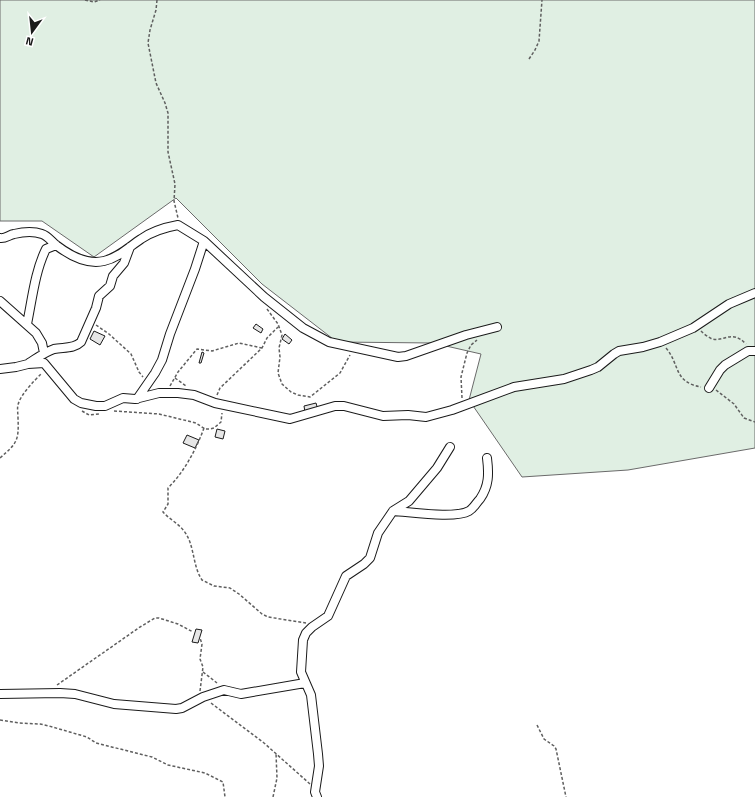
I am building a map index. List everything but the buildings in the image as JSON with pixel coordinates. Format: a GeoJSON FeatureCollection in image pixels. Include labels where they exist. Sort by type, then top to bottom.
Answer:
{"type":"FeatureCollection","features":[{"type":"Feature","properties":{"kind":"street"},"geometry":{"type":"LineString","coordinates":[[0,238],[17,233],[35,232],[47,236],[56,245],[77,258],[91,262],[100,262],[106,261],[120,254],[142,238],[152,233],[177,225],[204,240],[264,297],[292,320],[317,336],[329,342],[398,357],[403,357],[466,335],[498,327]]}},
{"type":"Feature","properties":{"kind":"street"},"geometry":{"type":"LineString","coordinates":[[137,399],[162,360],[204,240]]}},
{"type":"Feature","properties":{"kind":"street"},"geometry":{"type":"LineString","coordinates":[[28,324],[35,277],[46,249],[56,245]]}},
{"type":"Feature","properties":{"kind":"street"},"geometry":{"type":"LineString","coordinates":[[28,364],[44,353],[54,349],[71,347],[79,344],[84,337],[96,308],[99,296],[110,286],[114,274],[124,263],[130,247]]}},
{"type":"Feature","properties":{"kind":"street"},"geometry":{"type":"LineString","coordinates":[[0,369],[44,363],[74,399],[81,403],[101,406],[123,398],[137,399],[159,393],[185,393],[217,403],[290,420],[336,406],[344,406],[383,416],[408,415],[426,417],[447,412],[463,404],[514,387],[564,379],[580,374],[598,367],[620,351],[643,347],[667,340],[696,326],[729,304],[755,293]]}},
{"type":"Feature","properties":{"kind":"street"},"geometry":{"type":"LineString","coordinates":[[0,301],[28,324],[40,337],[44,353]]}},
{"type":"Feature","properties":{"kind":"street"},"geometry":{"type":"LineString","coordinates":[[709,388],[720,370],[725,365],[748,351],[754,350]]}},
{"type":"Feature","properties":{"kind":"street"},"geometry":{"type":"LineString","coordinates":[[316,793],[319,766],[318,754],[311,695],[301,672],[303,640],[306,633],[328,616],[346,576],[370,558],[378,533],[393,511],[414,496],[437,468],[450,447]]}},
{"type":"Feature","properties":{"kind":"street"},"geometry":{"type":"LineString","coordinates":[[393,511],[455,515],[469,511],[482,495],[487,486],[487,458]]}},
{"type":"Feature","properties":{"kind":"street"},"geometry":{"type":"LineString","coordinates":[[0,694],[75,694],[114,704],[176,709],[182,708],[201,698],[224,690],[230,690],[241,694],[305,683]]}},
{"type":"Feature","properties":{"kind":"path"},"geometry":{"type":"LineString","coordinates":[[85,0],[94,2],[100,0]]}},
{"type":"Feature","properties":{"kind":"path"},"geometry":{"type":"LineString","coordinates":[[157,0],[148,43],[156,83],[166,102],[168,114],[168,152],[175,184],[174,201],[180,226]]}},
{"type":"Feature","properties":{"kind":"path"},"geometry":{"type":"LineString","coordinates":[[529,59],[538,45],[542,0]]}},
{"type":"Feature","properties":{"kind":"path"},"geometry":{"type":"LineString","coordinates":[[264,297],[267,310],[276,321],[282,337],[278,350],[280,357],[279,377],[284,387],[298,395],[310,397],[340,373],[354,348]]}},
{"type":"Feature","properties":{"kind":"path"},"geometry":{"type":"LineString","coordinates":[[90,321],[109,334],[132,356],[137,369],[143,376],[146,386]]}},
{"type":"Feature","properties":{"kind":"path"},"geometry":{"type":"LineString","coordinates":[[696,326],[713,339],[728,336],[739,339],[754,350]]}},
{"type":"Feature","properties":{"kind":"path"},"geometry":{"type":"LineString","coordinates":[[113,411],[159,414],[196,423],[204,428],[214,428],[221,422],[222,416],[217,403],[220,388],[262,348],[267,338],[278,327]]}},
{"type":"Feature","properties":{"kind":"path"},"geometry":{"type":"LineString","coordinates":[[463,404],[461,378],[469,349],[471,345],[479,339]]}},
{"type":"Feature","properties":{"kind":"path"},"geometry":{"type":"LineString","coordinates":[[166,393],[178,372],[197,350],[212,351],[239,343],[262,348]]}},
{"type":"Feature","properties":{"kind":"path"},"geometry":{"type":"LineString","coordinates":[[0,458],[15,443],[19,430],[17,411],[19,403],[34,381],[48,367]]}},
{"type":"Feature","properties":{"kind":"path"},"geometry":{"type":"LineString","coordinates":[[78,407],[85,414],[102,414]]}},
{"type":"Feature","properties":{"kind":"path"},"geometry":{"type":"LineString","coordinates":[[204,428],[197,445],[180,475],[168,488],[168,504],[163,512],[185,532],[192,547],[202,580],[211,585],[230,588],[262,614],[316,625]]}},
{"type":"Feature","properties":{"kind":"path"},"geometry":{"type":"LineString","coordinates":[[46,693],[155,618],[178,624],[193,632]]}},
{"type":"Feature","properties":{"kind":"path"},"geometry":{"type":"LineString","coordinates":[[200,638],[202,644],[200,659],[203,665],[201,698],[276,753],[316,793]]}},
{"type":"Feature","properties":{"kind":"path"},"geometry":{"type":"LineString","coordinates":[[202,671],[214,681],[230,690]]}},
{"type":"Feature","properties":{"kind":"path"},"geometry":{"type":"LineString","coordinates":[[0,720],[49,726],[87,737],[96,742],[152,757],[168,765],[205,773],[223,782],[225,797]]}},
{"type":"Feature","properties":{"kind":"path"},"geometry":{"type":"LineString","coordinates":[[537,725],[544,738],[554,746],[556,750],[566,797]]}},
{"type":"Feature","properties":{"kind":"path"},"geometry":{"type":"LineString","coordinates":[[273,797],[277,778],[276,753]]}},
{"type":"Feature","properties":{"kind":"green space"},"geometry":{"type":"Polygon","coordinates":[[[0,0],[755,0],[755,448],[628,470],[522,477],[469,400],[481,354],[433,343],[337,342],[262,284],[176,198],[94,257],[42,221],[0,221],[0,0]]]}}]}
